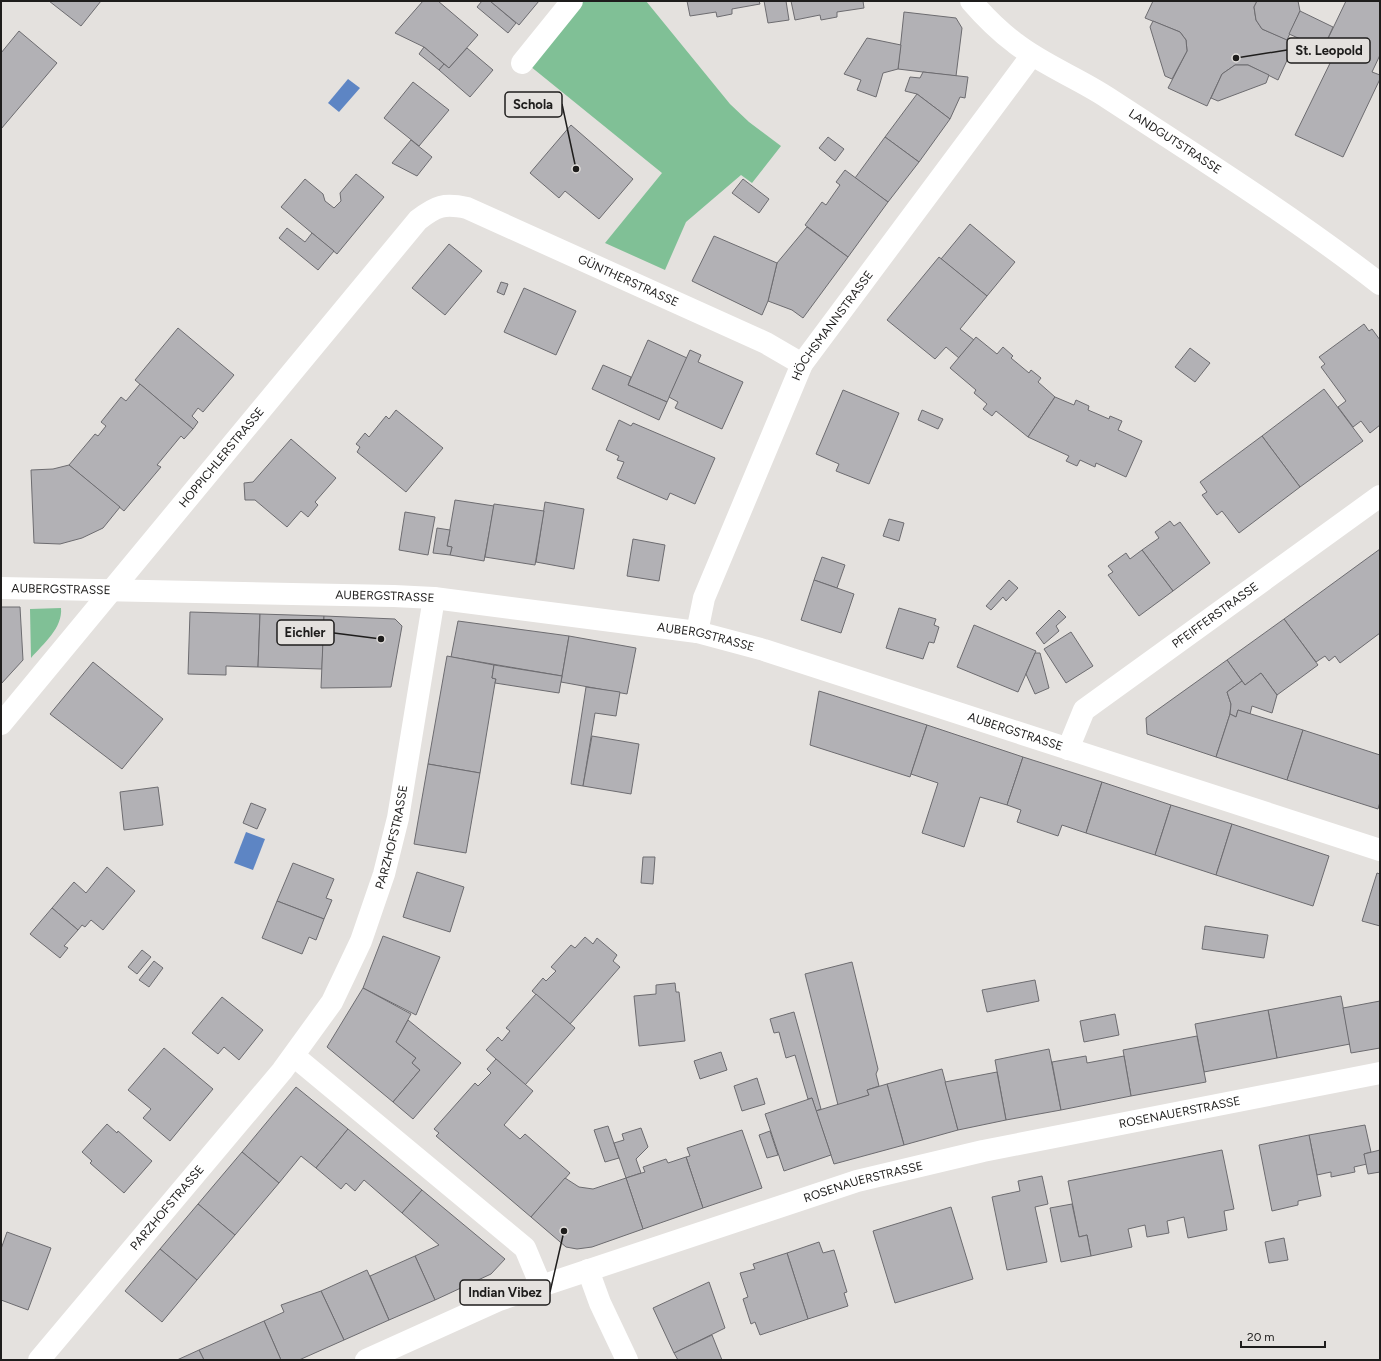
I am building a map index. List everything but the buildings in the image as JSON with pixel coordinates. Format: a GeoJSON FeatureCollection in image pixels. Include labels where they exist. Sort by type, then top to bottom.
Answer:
{"type":"FeatureCollection","features":[{"type":"Feature","properties":{"kind":"street"},"geometry":{"type":"LineString","coordinates":[[522,63],[572,1]]}},
{"type":"Feature","properties":{"kind":"street","name":"LANDGUTSTRASSE"},"geometry":{"type":"LineString","coordinates":[[972,1],[997,28],[1015,44],[1032,55],[1087,84],[1198,156],[1306,230],[1380,284]]}},
{"type":"Feature","properties":{"kind":"street","name":"HÖCHSMANNSTRASSE"},"geometry":{"type":"LineString","coordinates":[[697,632],[704,598],[802,364],[1032,55]]}},
{"type":"Feature","properties":{"kind":"street","name":"GÜNTHERSTRASSE"},"geometry":{"type":"LineString","coordinates":[[451,204],[467,208],[759,340],[802,364]]}},
{"type":"Feature","properties":{"kind":"street","name":"HOPPICHLERSTRASSE"},"geometry":{"type":"LineString","coordinates":[[1,724],[418,220],[434,208],[451,204]]}},
{"type":"Feature","properties":{"kind":"street","name":"PFEIFFERSTRASSE"},"geometry":{"type":"LineString","coordinates":[[1068,749],[1084,710],[1380,496]]}},
{"type":"Feature","properties":{"kind":"street","name":"AUBERGSTRASSE"},"geometry":{"type":"LineString","coordinates":[[1,588],[112,589],[434,598],[697,632],[764,650],[1380,850]]}},
{"type":"Feature","properties":{"kind":"street","name":"PARZHOFSTRASSE"},"geometry":{"type":"LineString","coordinates":[[39,1360],[294,1056],[332,1002],[362,941],[384,874],[398,818],[434,598]]}},
{"type":"Feature","properties":{"kind":"street"},"geometry":{"type":"LineString","coordinates":[[294,1056],[525,1248],[541,1286]]}},
{"type":"Feature","properties":{"kind":"street","name":"ROSENAUERSTRASSE"},"geometry":{"type":"LineString","coordinates":[[366,1360],[499,1300],[857,1181],[983,1151],[1380,1073]]}},
{"type":"Feature","properties":{"kind":"street"},"geometry":{"type":"LineString","coordinates":[[588,1270],[600,1303],[626,1360]]}},
{"type":"Feature","properties":{"kind":"green space"},"geometry":{"type":"Polygon","coordinates":[[[583,1],[646,1],[730,104],[749,122],[781,146],[752,183],[741,175],[686,222],[665,270],[605,243],[662,173],[530,66],[583,1]]]}},
{"type":"Feature","properties":{"kind":"green space"},"geometry":{"type":"Polygon","coordinates":[[[61,608],[61,615],[56,629],[31,658],[30,609],[61,608]]]}},
{"type":"Feature","properties":{"kind":"water"},"geometry":{"type":"Polygon","coordinates":[[[348,79],[360,88],[339,112],[328,103],[348,79]]]}},
{"type":"Feature","properties":{"kind":"water"},"geometry":{"type":"Polygon","coordinates":[[[246,832],[265,839],[253,870],[234,863],[246,832]]]}},
{"type":"Feature","properties":{"kind":"place","name":"St. Leopold"},"geometry":{"type":"Point","coordinates":[1236,58]}},
{"type":"Feature","properties":{"kind":"place","name":"Schola"},"geometry":{"type":"Point","coordinates":[576,169]}},
{"type":"Feature","properties":{"kind":"place","name":"Eichler"},"geometry":{"type":"Point","coordinates":[381,639]}},
{"type":"Feature","properties":{"kind":"place","name":"Indian Vibez"},"geometry":{"type":"Point","coordinates":[564,1231]}}]}
